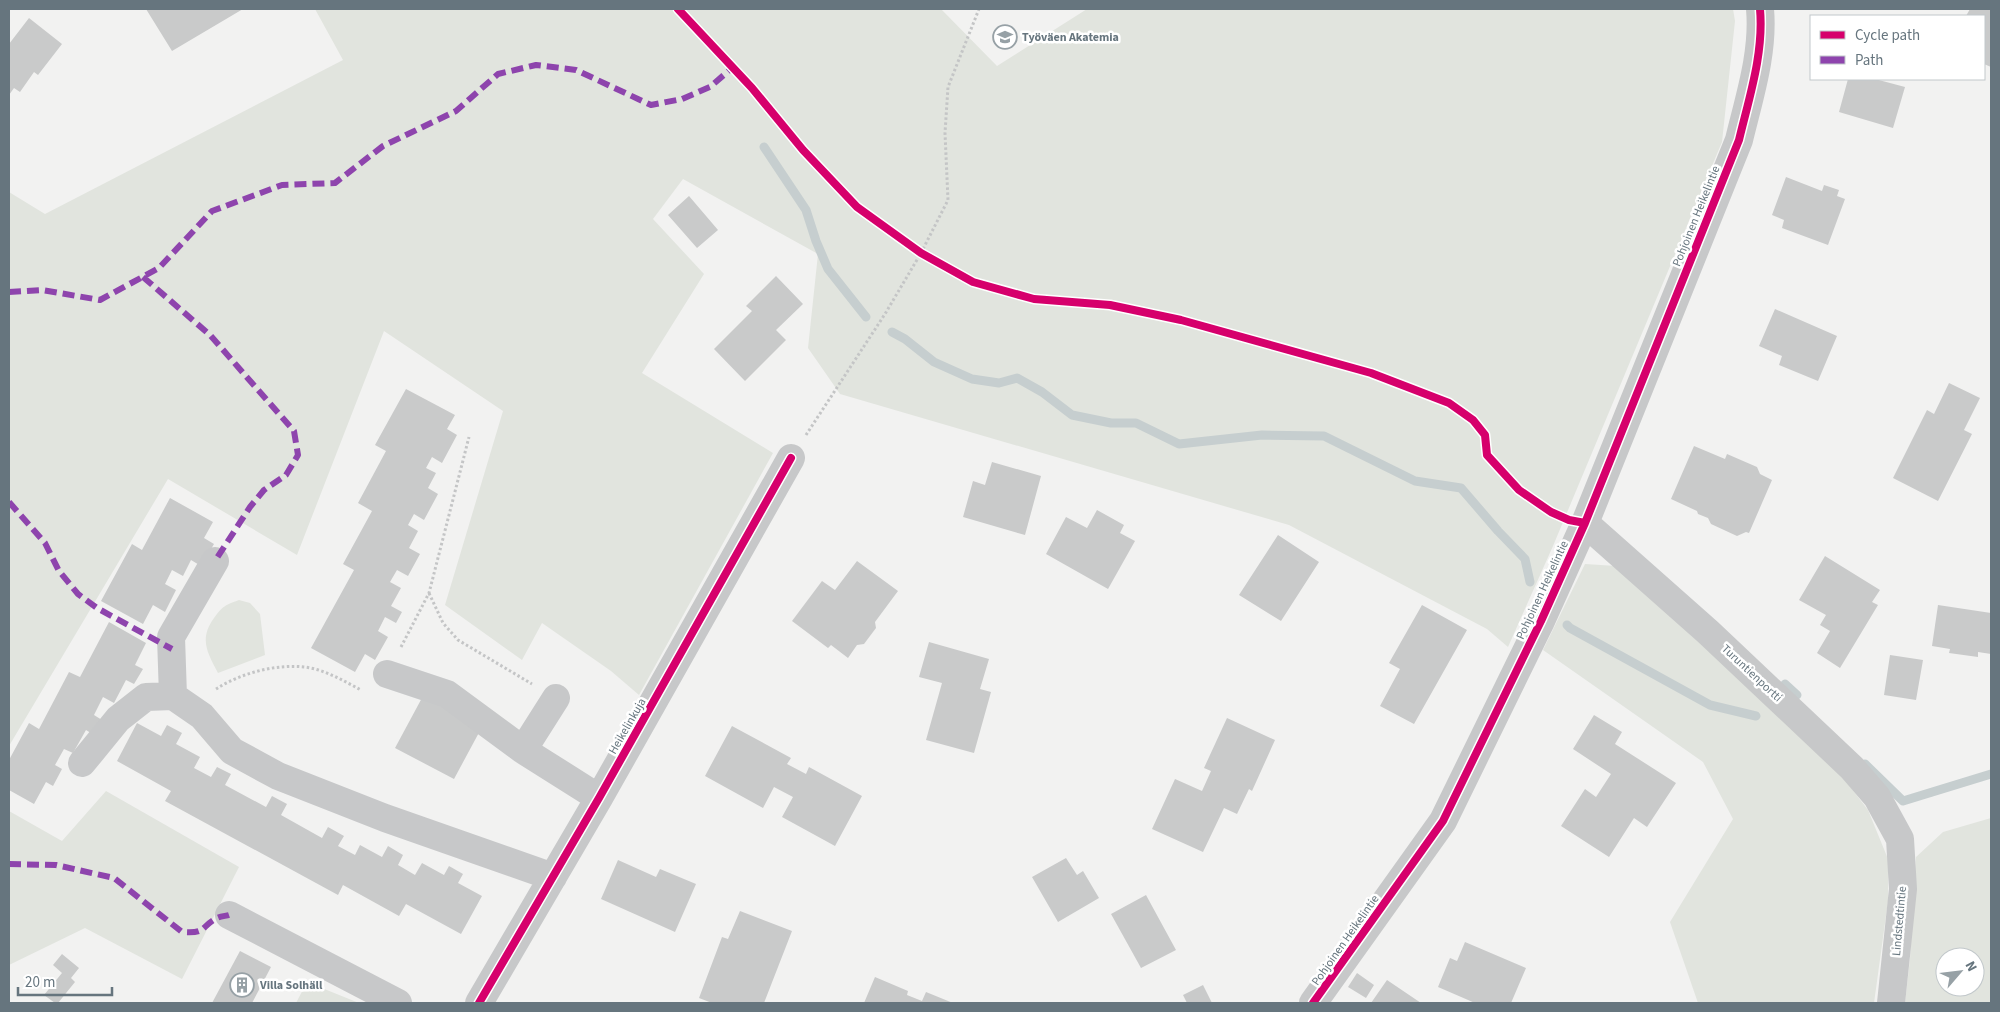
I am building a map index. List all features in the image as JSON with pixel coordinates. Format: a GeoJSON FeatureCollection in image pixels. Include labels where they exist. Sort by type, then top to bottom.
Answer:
{"type":"FeatureCollection","features":[{"type":"Feature","properties":{"kind":"street","name":"Pohjoinen Heikelintie"},"geometry":{"type":"LineString","coordinates":[[1313,1003],[1442,821],[1541,620],[1585,523],[1739,140],[1755,74],[1762,26],[1760,9]]}},
{"type":"Feature","properties":{"kind":"street","name":"Heikelinkuja"},"geometry":{"type":"LineString","coordinates":[[479,1003],[599,798],[791,458]]}},
{"type":"Feature","properties":{"kind":"street","name":"Turuntienportti"},"geometry":{"type":"LineString","coordinates":[[1585,523],[1708,632],[1852,768],[1878,797],[1900,839]]}},
{"type":"Feature","properties":{"kind":"street"},"geometry":{"type":"LineString","coordinates":[[180,701],[171,637],[216,561]]}},
{"type":"Feature","properties":{"kind":"street"},"geometry":{"type":"LineString","coordinates":[[387,674],[447,694],[523,750],[599,798]]}},
{"type":"Feature","properties":{"kind":"street"},"geometry":{"type":"LineString","coordinates":[[82,762],[118,718],[146,697],[180,701],[202,716],[232,751],[278,776],[385,818],[553,877]]}},
{"type":"Feature","properties":{"kind":"street"},"geometry":{"type":"LineString","coordinates":[[523,750],[556,698]]}},
{"type":"Feature","properties":{"kind":"street","name":"Lindstedtintie"},"geometry":{"type":"LineString","coordinates":[[1891,1003],[1902,889],[1900,839]]}},
{"type":"Feature","properties":{"kind":"street"},"geometry":{"type":"LineString","coordinates":[[229,915],[398,1003]]}},
{"type":"Feature","properties":{"kind":"path"},"geometry":{"type":"LineString","coordinates":[[791,458],[885,314],[921,253],[948,200],[945,133],[948,87],[979,9]]}},
{"type":"Feature","properties":{"kind":"path"},"geometry":{"type":"LineString","coordinates":[[913,247],[930,258]]}},
{"type":"Feature","properties":{"kind":"path"},"geometry":{"type":"LineString","coordinates":[[180,701],[246,674],[276,668],[305,667],[334,676],[375,696],[429,593],[469,437]]}},
{"type":"Feature","properties":{"kind":"path"},"geometry":{"type":"LineString","coordinates":[[429,593],[443,623],[458,640],[556,698]]}},
{"type":"Feature","properties":{"kind":"shaded area"},"geometry":{"type":"Polygon","coordinates":[[[315,9],[941,9],[997,66],[1087,9],[1733,9],[1735,21],[1722,142],[1553,546],[1508,647],[1487,629],[1289,525],[840,394],[808,348],[818,254],[683,179],[653,219],[704,274],[642,373],[773,453],[639,695],[611,671],[542,623],[522,660],[445,605],[503,411],[384,331],[297,555],[168,479],[9,746],[9,192],[45,214],[343,60],[315,9]]]}},
{"type":"Feature","properties":{"kind":"shaded area"},"geometry":{"type":"Polygon","coordinates":[[[1585,564],[1616,566],[1683,623],[1835,767],[1868,810],[1888,859],[1888,901],[1874,1003],[1698,1003],[1670,922],[1733,819],[1703,762],[1543,650],[1585,564]]]}},
{"type":"Feature","properties":{"kind":"shaded area"},"geometry":{"type":"Polygon","coordinates":[[[239,600],[250,603],[260,614],[265,655],[218,673],[206,646],[207,632],[222,608],[239,600]]]}},
{"type":"Feature","properties":{"kind":"shaded area"},"geometry":{"type":"Polygon","coordinates":[[[106,791],[239,867],[182,979],[85,928],[9,965],[9,811],[62,841],[106,791]]]}},
{"type":"Feature","properties":{"kind":"shaded area"},"geometry":{"type":"Polygon","coordinates":[[[1991,818],[1991,1003],[1905,1003],[1910,959],[1916,857],[1943,832],[1991,818]]]}},
{"type":"Feature","properties":{"kind":"shaded area"},"geometry":{"type":"Polygon","coordinates":[[[307,982],[359,1003],[296,1003],[307,982]]]}},
{"type":"Feature","properties":{"kind":"building"},"geometry":{"type":"Polygon","coordinates":[[[146,9],[243,9],[172,51],[146,9]]]}},
{"type":"Feature","properties":{"kind":"building"},"geometry":{"type":"Polygon","coordinates":[[[1970,9],[1991,9],[1991,67],[1985,64],[1985,15],[1967,15],[1970,9]]]}},
{"type":"Feature","properties":{"kind":"building"},"geometry":{"type":"Polygon","coordinates":[[[29,18],[62,44],[38,75],[34,72],[20,92],[14,88],[9,95],[9,44],[29,18]]]}},
{"type":"Feature","properties":{"kind":"building"},"geometry":{"type":"Polygon","coordinates":[[[1848,80],[1879,80],[1905,87],[1893,128],[1839,112],[1848,80]]]}},
{"type":"Feature","properties":{"kind":"building"},"geometry":{"type":"Polygon","coordinates":[[[1786,177],[1822,191],[1824,185],[1839,190],[1837,196],[1845,199],[1828,245],[1782,228],[1784,220],[1772,215],[1786,177]]]}},
{"type":"Feature","properties":{"kind":"building"},"geometry":{"type":"Polygon","coordinates":[[[689,196],[718,230],[697,248],[668,215],[689,196]]]}},
{"type":"Feature","properties":{"kind":"building"},"geometry":{"type":"Polygon","coordinates":[[[776,276],[803,304],[776,330],[786,340],[745,381],[714,349],[752,311],[746,306],[776,276]]]}},
{"type":"Feature","properties":{"kind":"building"},"geometry":{"type":"Polygon","coordinates":[[[1775,309],[1837,336],[1818,381],[1779,365],[1782,356],[1759,346],[1775,309]]]}},
{"type":"Feature","properties":{"kind":"building"},"geometry":{"type":"Polygon","coordinates":[[[1949,383],[1980,398],[1964,430],[1972,434],[1938,501],[1893,478],[1927,410],[1934,414],[1949,383]]]}},
{"type":"Feature","properties":{"kind":"building"},"geometry":{"type":"Polygon","coordinates":[[[406,389],[455,415],[447,429],[457,435],[442,463],[432,457],[426,468],[436,473],[428,488],[438,494],[424,520],[414,514],[408,525],[418,531],[409,548],[420,554],[408,576],[397,570],[390,582],[401,588],[391,606],[402,612],[396,623],[385,617],[378,631],[388,637],[375,660],[365,654],[355,672],[311,648],[354,570],[343,564],[372,511],[358,503],[386,451],[375,445],[406,389]]]}},
{"type":"Feature","properties":{"kind":"building"},"geometry":{"type":"Polygon","coordinates":[[[1694,446],[1725,459],[1727,454],[1757,467],[1760,474],[1772,480],[1749,533],[1746,532],[1737,536],[1711,524],[1708,518],[1698,514],[1697,511],[1671,499],[1694,446]]]}},
{"type":"Feature","properties":{"kind":"building"},"geometry":{"type":"Polygon","coordinates":[[[992,462],[1041,476],[1025,535],[963,517],[973,481],[985,485],[992,462]]]}},
{"type":"Feature","properties":{"kind":"building"},"geometry":{"type":"Polygon","coordinates":[[[170,498],[213,522],[204,538],[214,544],[201,566],[191,560],[183,576],[172,570],[165,584],[176,590],[165,612],[153,605],[143,624],[101,601],[132,544],[142,550],[170,498]]]}},
{"type":"Feature","properties":{"kind":"building"},"geometry":{"type":"Polygon","coordinates":[[[1097,510],[1124,525],[1120,533],[1135,541],[1108,589],[1046,554],[1066,517],[1087,528],[1097,510]]]}},
{"type":"Feature","properties":{"kind":"building"},"geometry":{"type":"Polygon","coordinates":[[[1278,535],[1319,562],[1281,621],[1239,595],[1278,535]]]}},
{"type":"Feature","properties":{"kind":"building"},"geometry":{"type":"Polygon","coordinates":[[[1825,556],[1880,590],[1872,602],[1878,605],[1840,668],[1817,653],[1830,631],[1820,625],[1826,615],[1799,600],[1825,556]]]}},
{"type":"Feature","properties":{"kind":"building"},"geometry":{"type":"Polygon","coordinates":[[[857,561],[898,591],[875,622],[876,628],[864,644],[857,645],[848,658],[831,645],[828,648],[792,621],[822,581],[835,590],[857,561]]]}},
{"type":"Feature","properties":{"kind":"building"},"geometry":{"type":"Polygon","coordinates":[[[1422,605],[1467,630],[1414,724],[1380,706],[1400,669],[1389,663],[1422,605]]]}},
{"type":"Feature","properties":{"kind":"building"},"geometry":{"type":"Polygon","coordinates":[[[1938,605],[1991,613],[1991,654],[1978,652],[1978,657],[1949,653],[1950,649],[1932,646],[1938,605]]]}},
{"type":"Feature","properties":{"kind":"building"},"geometry":{"type":"Polygon","coordinates":[[[109,622],[146,643],[135,665],[143,669],[134,684],[126,680],[114,703],[103,697],[94,715],[102,720],[94,735],[86,730],[73,753],[64,749],[55,765],[62,769],[53,786],[46,782],[34,804],[9,790],[9,760],[29,723],[39,729],[69,672],[80,677],[109,622]]]}},
{"type":"Feature","properties":{"kind":"building"},"geometry":{"type":"Polygon","coordinates":[[[929,642],[989,659],[980,689],[991,692],[974,753],[926,740],[942,683],[919,677],[929,642]]]}},
{"type":"Feature","properties":{"kind":"building"},"geometry":{"type":"Polygon","coordinates":[[[1890,655],[1923,660],[1916,700],[1884,695],[1890,655]]]}},
{"type":"Feature","properties":{"kind":"building"},"geometry":{"type":"Polygon","coordinates":[[[423,696],[482,727],[454,779],[395,748],[423,696]]]}},
{"type":"Feature","properties":{"kind":"building"},"geometry":{"type":"Polygon","coordinates":[[[1594,715],[1622,732],[1615,744],[1676,783],[1647,827],[1634,818],[1609,857],[1561,826],[1585,789],[1596,797],[1611,774],[1573,749],[1594,715]]]}},
{"type":"Feature","properties":{"kind":"building"},"geometry":{"type":"Polygon","coordinates":[[[1227,718],[1275,740],[1252,791],[1249,789],[1237,814],[1224,808],[1203,852],[1152,829],[1175,779],[1202,791],[1211,771],[1204,768],[1227,718]]]}},
{"type":"Feature","properties":{"kind":"building"},"geometry":{"type":"Polygon","coordinates":[[[137,723],[161,736],[167,725],[182,733],[176,744],[200,757],[194,768],[211,777],[217,767],[231,774],[225,785],[266,807],[272,796],[287,804],[281,815],[322,838],[328,827],[344,836],[338,846],[355,855],[360,845],[382,857],[388,846],[403,855],[398,865],[415,875],[422,863],[444,875],[449,866],[463,874],[458,883],[482,896],[461,934],[406,904],[399,916],[343,885],[338,895],[165,801],[171,791],[117,761],[137,723]]]}},
{"type":"Feature","properties":{"kind":"building"},"geometry":{"type":"Polygon","coordinates":[[[732,726],[791,758],[787,764],[806,774],[809,767],[862,796],[835,846],[782,817],[793,797],[774,787],[763,808],[705,776],[732,726]]]}},
{"type":"Feature","properties":{"kind":"building"},"geometry":{"type":"Polygon","coordinates":[[[1066,858],[1077,875],[1083,871],[1099,898],[1058,922],[1032,877],[1066,858]]]}},
{"type":"Feature","properties":{"kind":"building"},"geometry":{"type":"Polygon","coordinates":[[[618,860],[656,877],[660,869],[696,884],[675,932],[601,899],[618,860]]]}},
{"type":"Feature","properties":{"kind":"building"},"geometry":{"type":"Polygon","coordinates":[[[1146,895],[1176,950],[1141,968],[1111,914],[1146,895]]]}},
{"type":"Feature","properties":{"kind":"building"},"geometry":{"type":"Polygon","coordinates":[[[740,911],[792,931],[764,1003],[712,1003],[699,998],[722,937],[728,939],[740,911]]]}},
{"type":"Feature","properties":{"kind":"building"},"geometry":{"type":"Polygon","coordinates":[[[1465,942],[1526,968],[1511,1003],[1475,1003],[1438,987],[1450,958],[1457,961],[1465,942]]]}},
{"type":"Feature","properties":{"kind":"building","name":"Villa Solhäll"},"geometry":{"type":"Polygon","coordinates":[[[240,951],[271,967],[252,1003],[212,1003],[240,951]]]}},
{"type":"Feature","properties":{"kind":"building"},"geometry":{"type":"Polygon","coordinates":[[[62,954],[79,968],[71,978],[75,982],[58,1003],[55,1003],[44,995],[62,973],[53,965],[62,954]]]}},
{"type":"Feature","properties":{"kind":"building"},"geometry":{"type":"Polygon","coordinates":[[[1357,973],[1374,985],[1366,998],[1348,987],[1357,973]]]}},
{"type":"Feature","properties":{"kind":"building"},"geometry":{"type":"Polygon","coordinates":[[[875,977],[908,991],[907,995],[922,1001],[926,992],[953,1003],[864,1003],[875,977]]]}},
{"type":"Feature","properties":{"kind":"building"},"geometry":{"type":"Polygon","coordinates":[[[1387,980],[1421,1003],[1371,1003],[1387,980]]]}},
{"type":"Feature","properties":{"kind":"building"},"geometry":{"type":"Polygon","coordinates":[[[1203,985],[1212,1003],[1187,1003],[1183,995],[1203,985]]]}},
{"type":"Feature","properties":{"kind":"waterway"},"geometry":{"type":"LineString","coordinates":[[764,147],[806,210],[828,269],[866,317]]}},
{"type":"Feature","properties":{"kind":"waterway"},"geometry":{"type":"LineString","coordinates":[[892,332],[905,339],[934,362],[972,379],[999,383],[1017,378],[1042,392],[1072,415],[1111,423],[1136,423],[1179,444],[1262,435],[1324,436],[1415,481],[1461,488],[1525,559],[1530,582]]}},
{"type":"Feature","properties":{"kind":"waterway"},"geometry":{"type":"LineString","coordinates":[[1567,625],[1710,705],[1756,716]]}},
{"type":"Feature","properties":{"kind":"waterway"},"geometry":{"type":"LineString","coordinates":[[1785,684],[1797,695]]}},
{"type":"Feature","properties":{"kind":"waterway"},"geometry":{"type":"LineString","coordinates":[[1865,764],[1903,801],[1991,774]]}},
{"type":"Feature","properties":{"kind":"marked path"},"geometry":{"type":"LineString","coordinates":[[9,292],[42,290],[100,300],[159,268],[212,211],[282,185],[335,183],[383,146],[456,111],[498,74],[536,65],[576,70],[651,105],[682,99],[710,87],[733,67]]}},
{"type":"Feature","properties":{"kind":"marked path"},"geometry":{"type":"LineString","coordinates":[[143,277],[210,335],[294,431],[298,455],[286,475],[264,490],[250,507],[215,561]]}},
{"type":"Feature","properties":{"kind":"marked path"},"geometry":{"type":"LineString","coordinates":[[9,502],[45,543],[59,571],[78,594],[97,608],[172,649]]}},
{"type":"Feature","properties":{"kind":"marked path"},"geometry":{"type":"LineString","coordinates":[[9,864],[56,865],[114,878],[182,932],[200,931],[217,918],[229,915]]}},
{"type":"Feature","properties":{"kind":"cycle path"},"geometry":{"type":"LineString","coordinates":[[678,9],[752,88],[803,150],[857,207],[921,253],[973,282],[1034,299],[1110,305],[1181,320],[1371,373],[1449,403],[1473,420],[1485,435],[1487,455],[1519,490],[1551,512],[1569,520],[1585,523]]}},
{"type":"Feature","properties":{"kind":"cycle path"},"geometry":{"type":"LineString","coordinates":[[1313,1003],[1443,821],[1541,621],[1585,523],[1739,140],[1758,59],[1761,26],[1760,9]]}},
{"type":"Feature","properties":{"kind":"cycle path"},"geometry":{"type":"LineString","coordinates":[[479,1003],[599,798],[791,458]]}},
{"type":"Feature","properties":{"kind":"place","name":"Työväen Akatemia"},"geometry":{"type":"Point","coordinates":[1005,37]}},
{"type":"Feature","properties":{"kind":"place","name":"Villa Solhäll"},"geometry":{"type":"Point","coordinates":[242,985]}}]}
